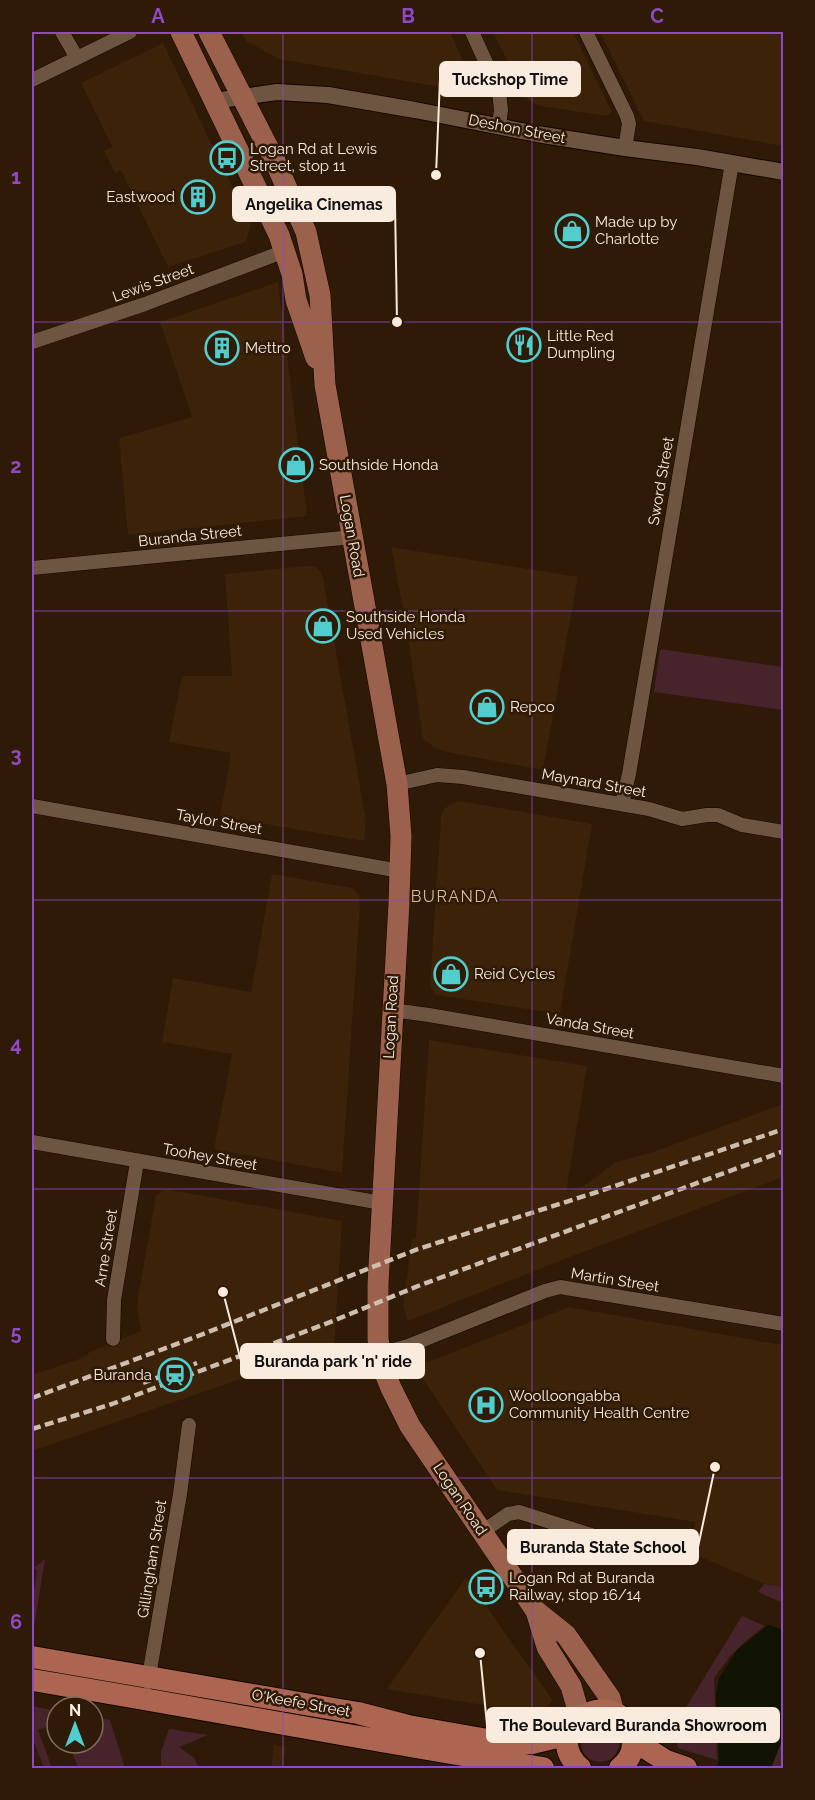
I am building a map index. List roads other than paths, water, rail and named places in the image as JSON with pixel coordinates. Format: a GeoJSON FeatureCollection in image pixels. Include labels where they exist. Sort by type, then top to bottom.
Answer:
{"type":"FeatureCollection","features":[{"type":"Feature","properties":{"kind":"highway","name":"O'Keefe Street"},"geometry":{"type":"LineString","coordinates":[[32,1657],[326,1732],[503,1758],[543,1768]]}},
{"type":"Feature","properties":{"kind":"highway","name":"O'Keefe Street"},"geometry":{"type":"LineString","coordinates":[[32,1680],[147,1688]]}},
{"type":"Feature","properties":{"kind":"highway","name":"O'Keefe Street"},"geometry":{"type":"LineString","coordinates":[[503,1758],[574,1726],[588,1713],[597,1710],[615,1713]]}},
{"type":"Feature","properties":{"kind":"highway"},"geometry":{"type":"LineString","coordinates":[[615,1713],[624,1720],[633,1740],[630,1757],[620,1768]]}},
{"type":"Feature","properties":{"kind":"highway"},"geometry":{"type":"LineString","coordinates":[[574,1726],[567,1743],[577,1768]]}},
{"type":"Feature","properties":{"kind":"highway"},"geometry":{"type":"LineString","coordinates":[[633,1740],[680,1767]]}},
{"type":"Feature","properties":{"kind":"main road","name":"Logan Road"},"geometry":{"type":"LineString","coordinates":[[181,32],[285,251],[296,300],[325,384]]}},
{"type":"Feature","properties":{"kind":"main road","name":"Logan Road"},"geometry":{"type":"LineString","coordinates":[[209,32],[275,161],[306,232],[320,295],[325,384],[397,784],[401,836],[378,1284],[378,1339],[381,1354],[391,1388],[411,1426],[536,1611],[566,1635],[610,1698],[615,1713]]}},
{"type":"Feature","properties":{"kind":"main road","name":"Logan Road"},"geometry":{"type":"LineString","coordinates":[[536,1611],[547,1647],[571,1686],[574,1726]]}},
{"type":"Feature","properties":{"kind":"street"},"geometry":{"type":"LineString","coordinates":[[62,32],[77,58]]}},
{"type":"Feature","properties":{"kind":"street"},"geometry":{"type":"LineString","coordinates":[[32,80],[130,32]]}},
{"type":"Feature","properties":{"kind":"street"},"geometry":{"type":"LineString","coordinates":[[472,32],[499,91],[501,110],[499,126]]}},
{"type":"Feature","properties":{"kind":"street"},"geometry":{"type":"LineString","coordinates":[[586,32],[627,116],[629,124],[625,148]]}},
{"type":"Feature","properties":{"kind":"street","name":"Deshon Street"},"geometry":{"type":"LineString","coordinates":[[214,101],[290,92],[328,94],[625,148],[783,172]]}},
{"type":"Feature","properties":{"kind":"street","name":"Sword Street"},"geometry":{"type":"LineString","coordinates":[[622,804],[732,163]]}},
{"type":"Feature","properties":{"kind":"street","name":"Lewis Street"},"geometry":{"type":"LineString","coordinates":[[32,342],[145,304],[285,251]]}},
{"type":"Feature","properties":{"kind":"street","name":"Buranda Street"},"geometry":{"type":"LineString","coordinates":[[32,568],[353,537]]}},
{"type":"Feature","properties":{"kind":"street","name":"Maynard Street"},"geometry":{"type":"LineString","coordinates":[[397,784],[437,775],[449,775],[622,804],[682,819],[718,815],[742,825],[783,832]]}},
{"type":"Feature","properties":{"kind":"street","name":"Taylor Street"},"geometry":{"type":"LineString","coordinates":[[32,806],[400,871]]}},
{"type":"Feature","properties":{"kind":"street","name":"Vanda Street"},"geometry":{"type":"LineString","coordinates":[[392,1010],[783,1076]]}},
{"type":"Feature","properties":{"kind":"street","name":"Toohey Street"},"geometry":{"type":"LineString","coordinates":[[32,1142],[382,1203]]}},
{"type":"Feature","properties":{"kind":"street","name":"Arne Street"},"geometry":{"type":"LineString","coordinates":[[112,1339],[114,1300],[137,1162]]}},
{"type":"Feature","properties":{"kind":"street","name":"Martin Street"},"geometry":{"type":"LineString","coordinates":[[381,1354],[408,1346],[560,1287],[783,1324]]}},
{"type":"Feature","properties":{"kind":"street","name":"Gillingham Street"},"geometry":{"type":"LineString","coordinates":[[147,1688],[183,1475],[189,1425]]}},
{"type":"Feature","properties":{"kind":"street"},"geometry":{"type":"LineString","coordinates":[[482,1532],[508,1514],[519,1512],[629,1547]]}},
{"type":"Feature","properties":{"kind":"waterway"},"geometry":{"type":"LineString","coordinates":[[731,1768],[752,1715],[784,1668]]}},
{"type":"Feature","properties":{"kind":"railway"},"geometry":{"type":"LineString","coordinates":[[32,1398],[198,1336],[418,1249],[784,1129]]}},
{"type":"Feature","properties":{"kind":"railway"},"geometry":{"type":"LineString","coordinates":[[32,1429],[112,1404],[333,1321],[418,1286],[784,1151]]}},
{"type":"Feature","properties":{"kind":"railway"},"geometry":{"type":"LineString","coordinates":[[143,1383],[197,1363]]}},
{"type":"Feature","properties":{"kind":"place","name":"Logan Rd at Lewis Street, stop 11"},"geometry":{"type":"Point","coordinates":[227,158]}},
{"type":"Feature","properties":{"kind":"place","name":"Tuckshop Time"},"geometry":{"type":"Point","coordinates":[436,175]}},
{"type":"Feature","properties":{"kind":"place","name":"Eastwood"},"geometry":{"type":"Point","coordinates":[198,197]}},
{"type":"Feature","properties":{"kind":"place","name":"Made up by Charlotte"},"geometry":{"type":"Point","coordinates":[572,231]}},
{"type":"Feature","properties":{"kind":"place","name":"Angelika Cinemas"},"geometry":{"type":"Point","coordinates":[397,322]}},
{"type":"Feature","properties":{"kind":"place","name":"Little Red Dumpling"},"geometry":{"type":"Point","coordinates":[524,345]}},
{"type":"Feature","properties":{"kind":"place","name":"Mettro"},"geometry":{"type":"Point","coordinates":[222,348]}},
{"type":"Feature","properties":{"kind":"place","name":"Southside Honda"},"geometry":{"type":"Point","coordinates":[296,465]}},
{"type":"Feature","properties":{"kind":"place","name":"Southside Honda Used Vehicles"},"geometry":{"type":"Point","coordinates":[323,626]}},
{"type":"Feature","properties":{"kind":"place","name":"Repco"},"geometry":{"type":"Point","coordinates":[487,707]}},
{"type":"Feature","properties":{"kind":"place","name":"Reid Cycles"},"geometry":{"type":"Point","coordinates":[451,974]}},
{"type":"Feature","properties":{"kind":"place","name":"Buranda park 'n' ride"},"geometry":{"type":"Point","coordinates":[223,1292]}},
{"type":"Feature","properties":{"kind":"place","name":"Buranda"},"geometry":{"type":"Point","coordinates":[175,1375]}},
{"type":"Feature","properties":{"kind":"place","name":"Woolloongabba Community Health Centre"},"geometry":{"type":"Point","coordinates":[486,1405]}},
{"type":"Feature","properties":{"kind":"place","name":"Buranda State School"},"geometry":{"type":"Point","coordinates":[715,1467]}},
{"type":"Feature","properties":{"kind":"place","name":"Logan Rd at Buranda Railway, stop 16/14"},"geometry":{"type":"Point","coordinates":[486,1587]}},
{"type":"Feature","properties":{"kind":"place","name":"The Boulevard Buranda Showroom"},"geometry":{"type":"Point","coordinates":[480,1653]}},
{"type":"Feature","properties":{"kind":"district","name":"BURANDA"},"geometry":{"type":"Point","coordinates":[455,896]}}]}
